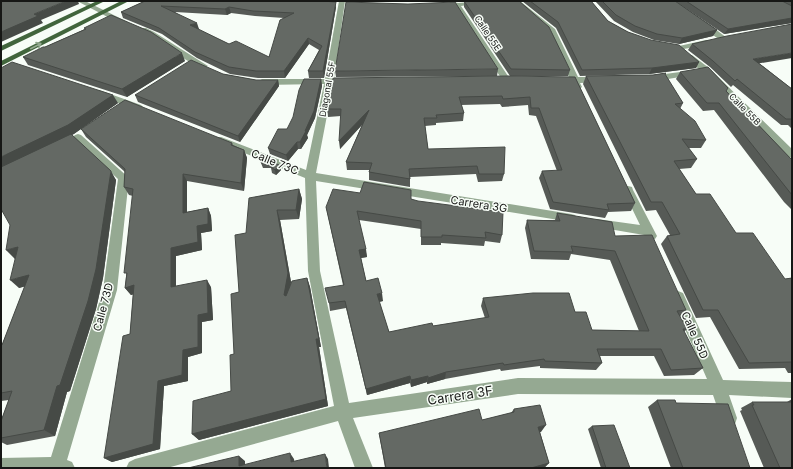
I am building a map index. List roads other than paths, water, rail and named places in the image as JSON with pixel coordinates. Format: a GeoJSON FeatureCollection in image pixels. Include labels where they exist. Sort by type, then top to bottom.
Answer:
{"type":"FeatureCollection","features":[{"type":"Feature","properties":{"kind":"main road"},"geometry":{"type":"LineString","coordinates":[[1,50],[102,1]]}},
{"type":"Feature","properties":{"kind":"main road"},"geometry":{"type":"LineString","coordinates":[[3,63],[126,1]]}},
{"type":"Feature","properties":{"kind":"street"},"geometry":{"type":"LineString","coordinates":[[80,1],[102,13],[158,37],[190,64],[215,71]]}},
{"type":"Feature","properties":{"kind":"street"},"geometry":{"type":"LineString","coordinates":[[434,6],[481,1]]}},
{"type":"Feature","properties":{"kind":"street"},"geometry":{"type":"LineString","coordinates":[[516,1],[552,31],[582,95]]}},
{"type":"Feature","properties":{"kind":"street","name":"Diagonal 55F"},"geometry":{"type":"LineString","coordinates":[[310,176],[329,81],[342,2]]}},
{"type":"Feature","properties":{"kind":"street","name":"Calle 55E"},"geometry":{"type":"LineString","coordinates":[[454,3],[506,79]]}},
{"type":"Feature","properties":{"kind":"street"},"geometry":{"type":"LineString","coordinates":[[659,44],[679,48],[727,38],[699,22]]}},
{"type":"Feature","properties":{"kind":"street","name":"Calle 55B"},"geometry":{"type":"LineString","coordinates":[[679,48],[706,70],[792,155]]}},
{"type":"Feature","properties":{"kind":"street"},"geometry":{"type":"LineString","coordinates":[[3,63],[20,67]]}},
{"type":"Feature","properties":{"kind":"street"},"geometry":{"type":"LineString","coordinates":[[642,79],[706,70]]}},
{"type":"Feature","properties":{"kind":"street"},"geometry":{"type":"LineString","coordinates":[[250,80],[258,82],[360,81]]}},
{"type":"Feature","properties":{"kind":"street"},"geometry":{"type":"LineString","coordinates":[[552,80],[612,80]]}},
{"type":"Feature","properties":{"kind":"street"},"geometry":{"type":"LineString","coordinates":[[92,91],[128,102],[150,111]]}},
{"type":"Feature","properties":{"kind":"street"},"geometry":{"type":"LineString","coordinates":[[115,111],[140,95]]}},
{"type":"Feature","properties":{"kind":"street","name":"Calle 73C"},"geometry":{"type":"LineString","coordinates":[[208,135],[310,176],[314,271],[344,412],[364,468]]}},
{"type":"Feature","properties":{"kind":"street","name":"Calle 73D"},"geometry":{"type":"LineString","coordinates":[[60,467],[110,290],[124,178],[78,136]]}},
{"type":"Feature","properties":{"kind":"street","name":"Carrera 3G"},"geometry":{"type":"LineString","coordinates":[[310,176],[648,231]]}},
{"type":"Feature","properties":{"kind":"street"},"geometry":{"type":"LineString","coordinates":[[624,181],[655,245]]}},
{"type":"Feature","properties":{"kind":"street","name":"Calle 55D"},"geometry":{"type":"LineString","coordinates":[[674,288],[718,387],[734,431]]}},
{"type":"Feature","properties":{"kind":"street","name":"Carrera 3F"},"geometry":{"type":"LineString","coordinates":[[135,468],[344,412],[518,386],[718,387],[792,390]]}},
{"type":"Feature","properties":{"kind":"street"},"geometry":{"type":"LineString","coordinates":[[1,467],[60,467]]}}]}
